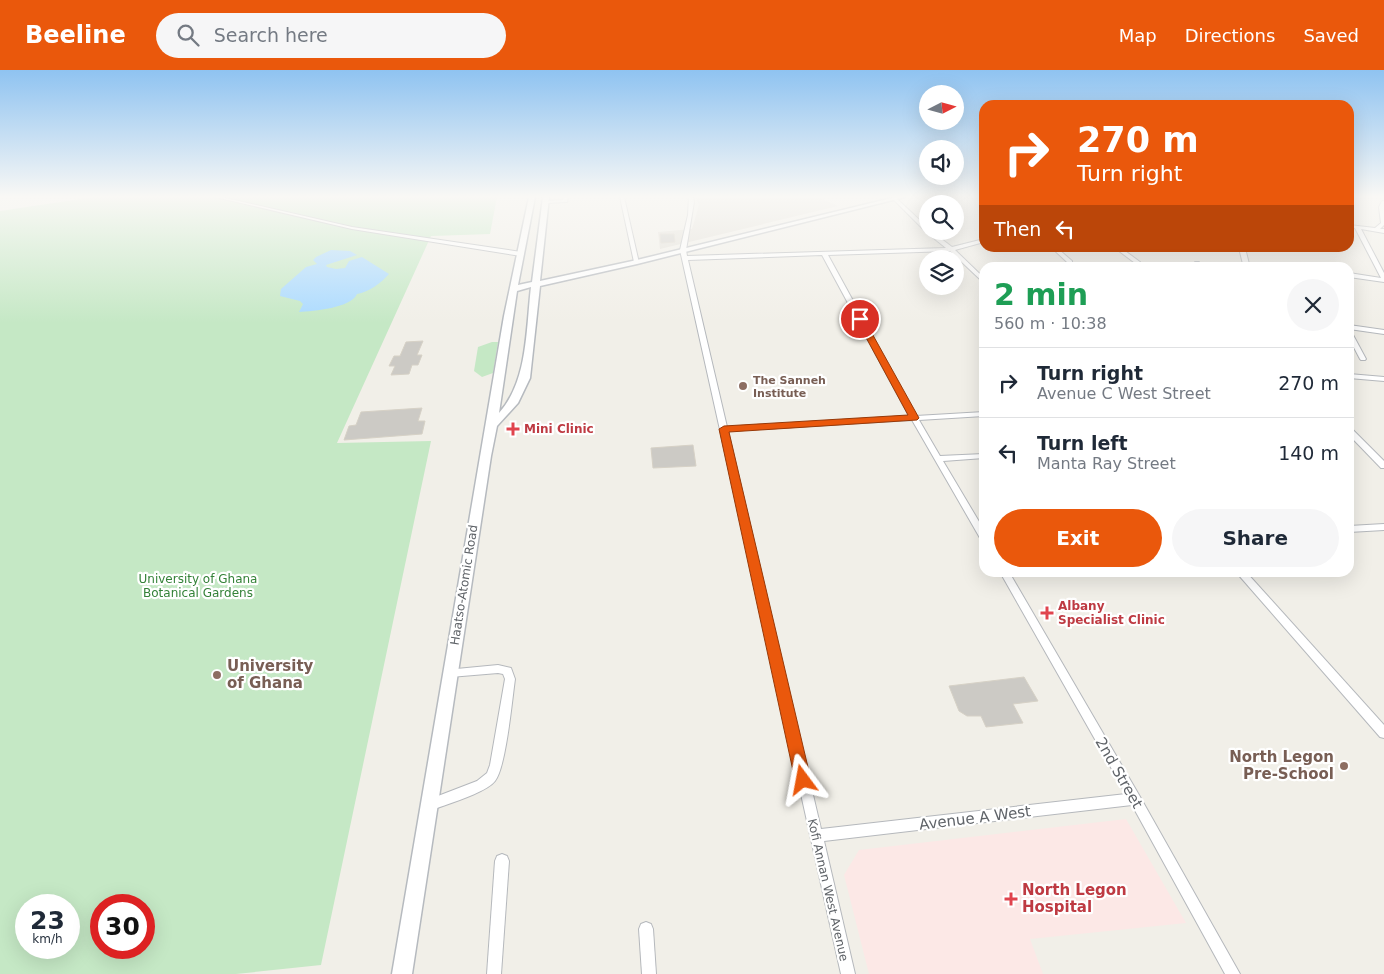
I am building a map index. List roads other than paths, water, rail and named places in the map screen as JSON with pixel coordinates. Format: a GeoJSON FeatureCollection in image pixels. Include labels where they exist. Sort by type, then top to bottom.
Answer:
{"type":"FeatureCollection","features":[{"type":"Feature","properties":{"kind":"street"},"geometry":{"type":"LineString","coordinates":[[425,239],[521,254]]}},
{"type":"Feature","properties":{"kind":"street","name":"Haatso-Atomic Road"},"geometry":{"type":"LineString","coordinates":[[402,974],[450,673],[493,424],[513,289],[524,239]]}},
{"type":"Feature","properties":{"kind":"street"},"geometry":{"type":"LineString","coordinates":[[493,424],[502,416],[514,400],[525,378],[541,239]]}},
{"type":"Feature","properties":{"kind":"street"},"geometry":{"type":"LineString","coordinates":[[632,239],[637,262]]}},
{"type":"Feature","properties":{"kind":"street"},"geometry":{"type":"LineString","coordinates":[[684,254],[686,239]]}},
{"type":"Feature","properties":{"kind":"street"},"geometry":{"type":"LineString","coordinates":[[513,289],[637,262],[684,254],[740,239]]}},
{"type":"Feature","properties":{"kind":"street"},"geometry":{"type":"LineString","coordinates":[[1363,239],[1384,279]]}},
{"type":"Feature","properties":{"kind":"street"},"geometry":{"type":"LineString","coordinates":[[940,240],[979,276]]}},
{"type":"Feature","properties":{"kind":"street"},"geometry":{"type":"LineString","coordinates":[[684,254],[951,249],[979,241]]}},
{"type":"Feature","properties":{"kind":"street"},"geometry":{"type":"LineString","coordinates":[[824,252],[914,418],[979,529]]}},
{"type":"Feature","properties":{"kind":"street"},"geometry":{"type":"LineString","coordinates":[[1059,252],[1070,262]]}},
{"type":"Feature","properties":{"kind":"street"},"geometry":{"type":"LineString","coordinates":[[1123,252],[1137,262]]}},
{"type":"Feature","properties":{"kind":"street","name":"Kofi Annan West Avenue"},"geometry":{"type":"LineString","coordinates":[[684,254],[848,974]]}},
{"type":"Feature","properties":{"kind":"street"},"geometry":{"type":"LineString","coordinates":[[537,271],[572,276]]}},
{"type":"Feature","properties":{"kind":"street"},"geometry":{"type":"LineString","coordinates":[[1354,276],[1384,279]]}},
{"type":"Feature","properties":{"kind":"street"},"geometry":{"type":"LineString","coordinates":[[1354,327],[1384,332]]}},
{"type":"Feature","properties":{"kind":"street"},"geometry":{"type":"LineString","coordinates":[[1354,342],[1363,359]]}},
{"type":"Feature","properties":{"kind":"street"},"geometry":{"type":"LineString","coordinates":[[1354,376],[1384,379]]}},
{"type":"Feature","properties":{"kind":"street"},"geometry":{"type":"LineString","coordinates":[[724,429],[979,416]]}},
{"type":"Feature","properties":{"kind":"street"},"geometry":{"type":"LineString","coordinates":[[1354,436],[1384,466]]}},
{"type":"Feature","properties":{"kind":"street"},"geometry":{"type":"LineString","coordinates":[[938,459],[979,456]]}},
{"type":"Feature","properties":{"kind":"street"},"geometry":{"type":"LineString","coordinates":[[1354,529],[1384,527]]}},
{"type":"Feature","properties":{"kind":"street","name":"2nd Street"},"geometry":{"type":"LineString","coordinates":[[1007,577],[1233,974]]}},
{"type":"Feature","properties":{"kind":"street"},"geometry":{"type":"LineString","coordinates":[[1244,577],[1384,734]]}},
{"type":"Feature","properties":{"kind":"street"},"geometry":{"type":"LineString","coordinates":[[429,805],[481,785],[491,777],[496,765],[510,679],[507,671],[498,669],[450,673]]}},
{"type":"Feature","properties":{"kind":"street","name":"Avenue A West"},"geometry":{"type":"LineString","coordinates":[[816,836],[1135,799]]}},
{"type":"Feature","properties":{"kind":"street"},"geometry":{"type":"LineString","coordinates":[[494,974],[502,861]]}},
{"type":"Feature","properties":{"kind":"street"},"geometry":{"type":"LineString","coordinates":[[646,929],[649,974]]}},
{"type":"Feature","properties":{"kind":"water"},"geometry":{"type":"Polygon","coordinates":[[[331,250],[350,251],[357,255],[326,265],[327,267],[345,268],[349,261],[362,257],[389,274],[374,287],[357,294],[348,303],[331,308],[299,312],[303,304],[300,301],[280,296],[281,289],[306,267],[317,264],[313,260],[316,257],[331,250]]]}},
{"type":"Feature","properties":{"kind":"place","name":"The Sanneh Institute"},"geometry":{"type":"Point","coordinates":[743,386]}},
{"type":"Feature","properties":{"kind":"place","name":"Mini Clinic"},"geometry":{"type":"Point","coordinates":[513,429]}},
{"type":"Feature","properties":{"kind":"place","name":"Albany Specialist Clinic"},"geometry":{"type":"Point","coordinates":[1047,613]}},
{"type":"Feature","properties":{"kind":"place","name":"University of Ghana"},"geometry":{"type":"Point","coordinates":[217,675]}},
{"type":"Feature","properties":{"kind":"place","name":"North Legon Pre-School"},"geometry":{"type":"Point","coordinates":[1344,766]}},
{"type":"Feature","properties":{"kind":"place","name":"North Legon Hospital"},"geometry":{"type":"Point","coordinates":[1011,899]}},
{"type":"Feature","properties":{"kind":"park label","name":"University of Ghana Botanical Gardens"},"geometry":{"type":"Point","coordinates":[198,586]}}]}
